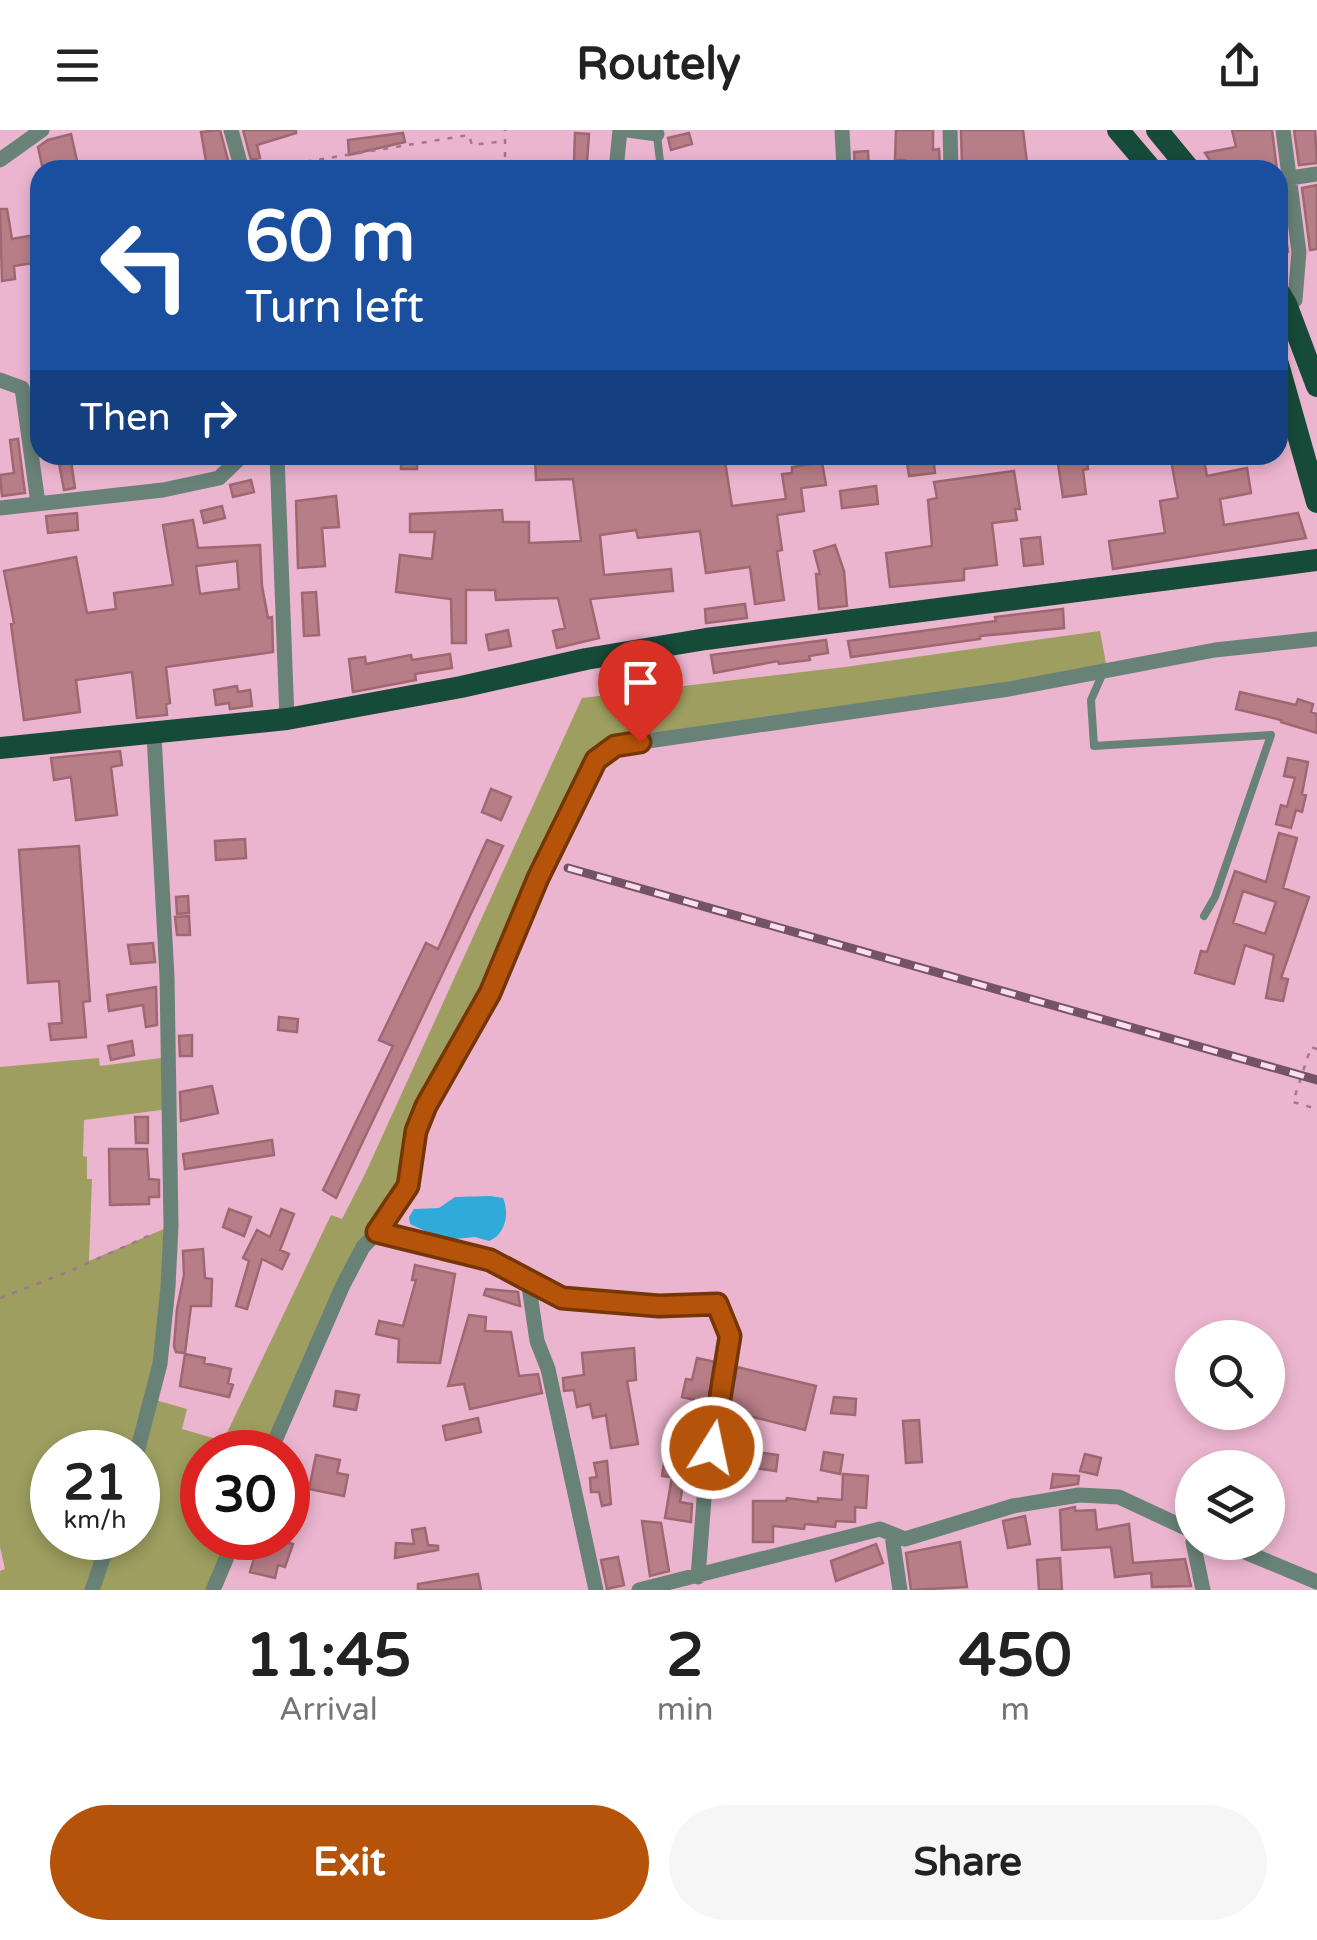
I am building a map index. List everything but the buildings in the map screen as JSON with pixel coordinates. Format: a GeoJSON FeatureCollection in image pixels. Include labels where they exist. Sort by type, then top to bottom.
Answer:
{"type":"FeatureCollection","features":[{"type":"Feature","properties":{"kind":"main road"},"geometry":{"type":"LineString","coordinates":[[1118,130],[1144,160]]}},
{"type":"Feature","properties":{"kind":"main road"},"geometry":{"type":"LineString","coordinates":[[1157,130],[1182,160]]}},
{"type":"Feature","properties":{"kind":"main road"},"geometry":{"type":"LineString","coordinates":[[1288,312],[1317,386]]}},
{"type":"Feature","properties":{"kind":"main road"},"geometry":{"type":"LineString","coordinates":[[1288,399],[1317,502]]}},
{"type":"Feature","properties":{"kind":"main road"},"geometry":{"type":"LineString","coordinates":[[0,748],[288,719],[706,639],[1317,560]]}},
{"type":"Feature","properties":{"kind":"street"},"geometry":{"type":"LineString","coordinates":[[0,160],[42,130]]}},
{"type":"Feature","properties":{"kind":"street"},"geometry":{"type":"LineString","coordinates":[[231,130],[239,160]]}},
{"type":"Feature","properties":{"kind":"street"},"geometry":{"type":"LineString","coordinates":[[617,160],[620,130]]}},
{"type":"Feature","properties":{"kind":"street"},"geometry":{"type":"LineString","coordinates":[[628,130],[657,134]]}},
{"type":"Feature","properties":{"kind":"street"},"geometry":{"type":"LineString","coordinates":[[842,130],[844,160]]}},
{"type":"Feature","properties":{"kind":"street"},"geometry":{"type":"LineString","coordinates":[[950,130],[951,160]]}},
{"type":"Feature","properties":{"kind":"street"},"geometry":{"type":"LineString","coordinates":[[1283,130],[1287,160]]}},
{"type":"Feature","properties":{"kind":"street"},"geometry":{"type":"LineString","coordinates":[[1288,164],[1299,252],[1295,300],[1288,298]]}},
{"type":"Feature","properties":{"kind":"street"},"geometry":{"type":"LineString","coordinates":[[1290,178],[1317,174]]}},
{"type":"Feature","properties":{"kind":"street"},"geometry":{"type":"LineString","coordinates":[[0,380],[22,388],[30,446]]}},
{"type":"Feature","properties":{"kind":"street"},"geometry":{"type":"LineString","coordinates":[[33,465],[38,503]]}},
{"type":"Feature","properties":{"kind":"street"},"geometry":{"type":"LineString","coordinates":[[0,508],[163,490],[219,478],[233,465]]}},
{"type":"Feature","properties":{"kind":"street"},"geometry":{"type":"LineString","coordinates":[[277,465],[288,719]]}},
{"type":"Feature","properties":{"kind":"street"},"geometry":{"type":"LineString","coordinates":[[280,1430],[343,1284],[363,1247],[408,1186],[416,1131],[426,1106],[490,993],[556,841],[596,760],[606,750],[1008,688],[1215,650],[1317,638]]}},
{"type":"Feature","properties":{"kind":"street"},"geometry":{"type":"LineString","coordinates":[[144,1430],[160,1364],[170,1226],[168,977],[154,735]]}},
{"type":"Feature","properties":{"kind":"street"},"geometry":{"type":"LineString","coordinates":[[377,1232],[490,1260],[562,1298],[659,1306],[717,1304],[730,1336],[705,1486],[698,1577]]}},
{"type":"Feature","properties":{"kind":"street"},"geometry":{"type":"LineString","coordinates":[[528,1280],[536,1341],[548,1369],[596,1590]]}},
{"type":"Feature","properties":{"kind":"street"},"geometry":{"type":"LineString","coordinates":[[639,1590],[880,1529],[905,1539],[925,1536],[1013,1506],[1078,1495],[1119,1497],[1175,1527]]}},
{"type":"Feature","properties":{"kind":"street"},"geometry":{"type":"LineString","coordinates":[[892,1536],[900,1590]]}},
{"type":"Feature","properties":{"kind":"street"},"geometry":{"type":"LineString","coordinates":[[92,1590],[102,1560]]}},
{"type":"Feature","properties":{"kind":"street"},"geometry":{"type":"LineString","coordinates":[[213,1590],[226,1560]]}},
{"type":"Feature","properties":{"kind":"street"},"geometry":{"type":"LineString","coordinates":[[1196,1560],[1202,1590]]}},
{"type":"Feature","properties":{"kind":"street"},"geometry":{"type":"LineString","coordinates":[[1264,1560],[1317,1582]]}},
{"type":"Feature","properties":{"kind":"lane"},"geometry":{"type":"LineString","coordinates":[[657,134],[660,160]]}},
{"type":"Feature","properties":{"kind":"lane"},"geometry":{"type":"LineString","coordinates":[[1106,669],[1091,700],[1094,746],[1271,735],[1216,897],[1204,916]]}},
{"type":"Feature","properties":{"kind":"path"},"geometry":{"type":"LineString","coordinates":[[505,130],[505,160]]}},
{"type":"Feature","properties":{"kind":"path"},"geometry":{"type":"LineString","coordinates":[[315,160],[469,135],[472,145],[505,142]]}},
{"type":"Feature","properties":{"kind":"path"},"geometry":{"type":"LineString","coordinates":[[1317,1049],[1311,1047],[1293,1102],[1317,1109]]}},
{"type":"Feature","properties":{"kind":"path"},"geometry":{"type":"LineString","coordinates":[[0,1298],[170,1226]]}},
{"type":"Feature","properties":{"kind":"green space"},"geometry":{"type":"Polygon","coordinates":[[[1100,631],[1107,669],[606,750],[427,1106],[408,1186],[363,1247],[280,1430],[228,1430],[331,1215],[342,1219],[365,1174],[582,698],[1100,631]]]}},
{"type":"Feature","properties":{"kind":"green space"},"geometry":{"type":"Polygon","coordinates":[[[169,1057],[169,1109],[84,1120],[83,1156],[87,1157],[87,1179],[92,1179],[89,1261],[171,1226],[152,1399],[187,1409],[182,1429],[185,1430],[180,1430],[180,1560],[226,1560],[213,1590],[0,1590],[0,1571],[5,1569],[0,1547],[0,1067],[99,1058],[100,1066],[169,1057]]]}},
{"type":"Feature","properties":{"kind":"water"},"geometry":{"type":"Polygon","coordinates":[[[455,1197],[503,1198],[506,1211],[502,1229],[489,1241],[475,1237],[445,1240],[410,1224],[414,1209],[439,1208],[455,1197]]]}},
{"type":"Feature","properties":{"kind":"railway"},"geometry":{"type":"LineString","coordinates":[[568,868],[1317,1080]]}},
{"type":"Feature","properties":{"kind":"route"},"geometry":{"type":"LineString","coordinates":[[640,742],[615,746],[596,760],[538,878],[490,993],[426,1106],[412,1146],[408,1186],[377,1232],[490,1260],[562,1298],[659,1306],[717,1304],[730,1336],[712,1448]]}}]}
